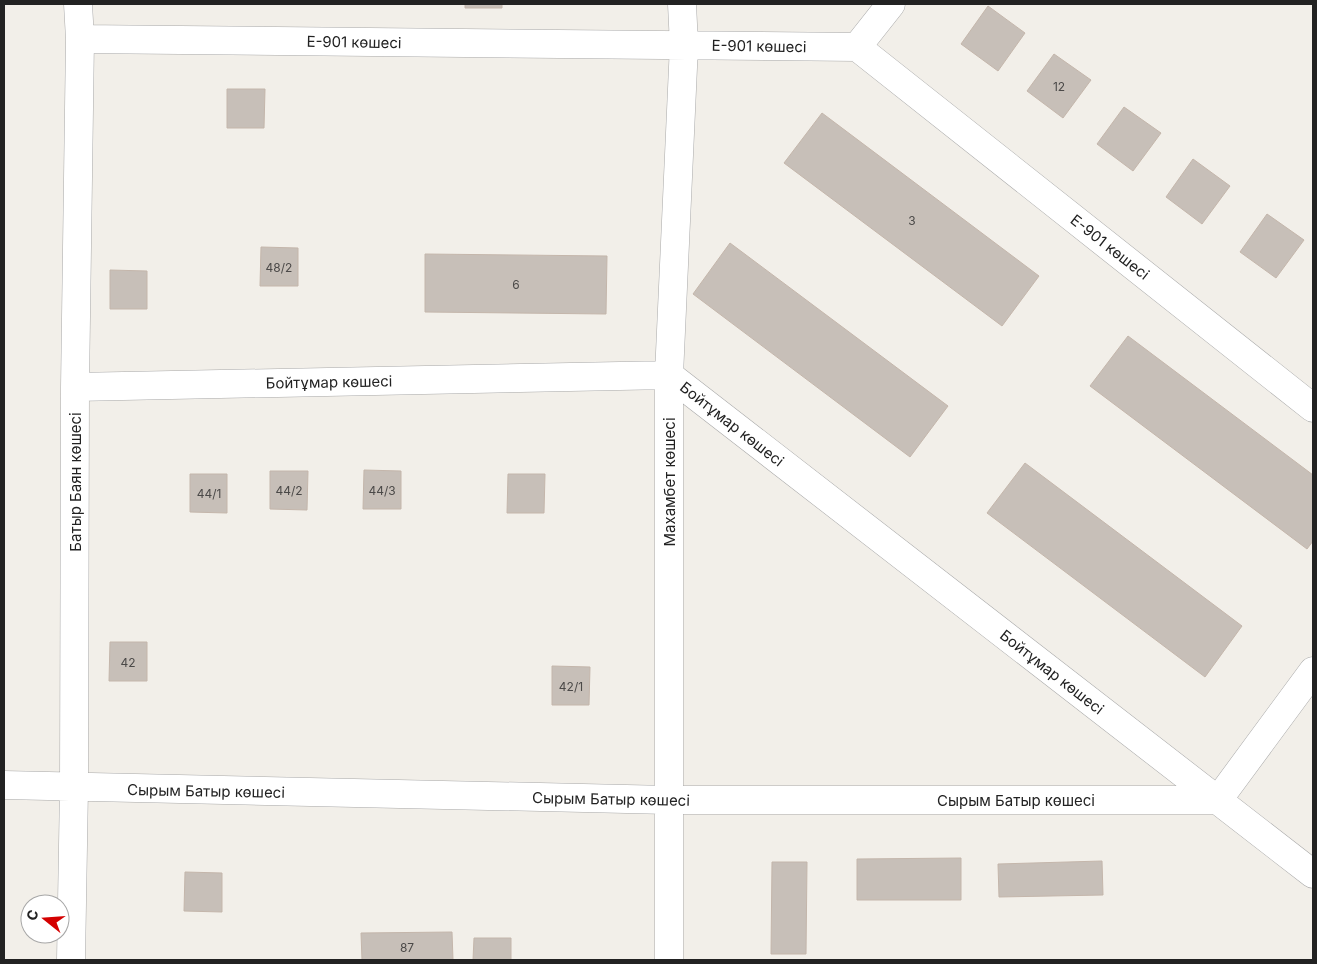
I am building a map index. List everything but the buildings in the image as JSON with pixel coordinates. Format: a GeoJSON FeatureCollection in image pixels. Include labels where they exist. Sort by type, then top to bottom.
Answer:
{"type":"FeatureCollection","features":[{"type":"Feature","properties":{"kind":"street","name":"Батыр Баян көшесі"},"geometry":{"type":"LineString","coordinates":[[72,960],[75,387],[80,39],[78,4]]}},
{"type":"Feature","properties":{"kind":"street","name":"Махамбет көшесі"},"geometry":{"type":"LineString","coordinates":[[669,960],[669,375],[684,45],[682,4]]}},
{"type":"Feature","properties":{"kind":"street"},"geometry":{"type":"LineString","coordinates":[[856,47],[890,4]]}},
{"type":"Feature","properties":{"kind":"street","name":"Е-901 көшесі"},"geometry":{"type":"LineString","coordinates":[[80,39],[856,47],[1313,408]]}},
{"type":"Feature","properties":{"kind":"street","name":"Бойтұмар көшесі"},"geometry":{"type":"LineString","coordinates":[[75,387],[669,375],[1313,874]]}},
{"type":"Feature","properties":{"kind":"street"},"geometry":{"type":"LineString","coordinates":[[1218,800],[1313,671]]}},
{"type":"Feature","properties":{"kind":"street","name":"Сырым Батыр көшесі"},"geometry":{"type":"LineString","coordinates":[[4,785],[669,800],[1218,800]]}}]}
